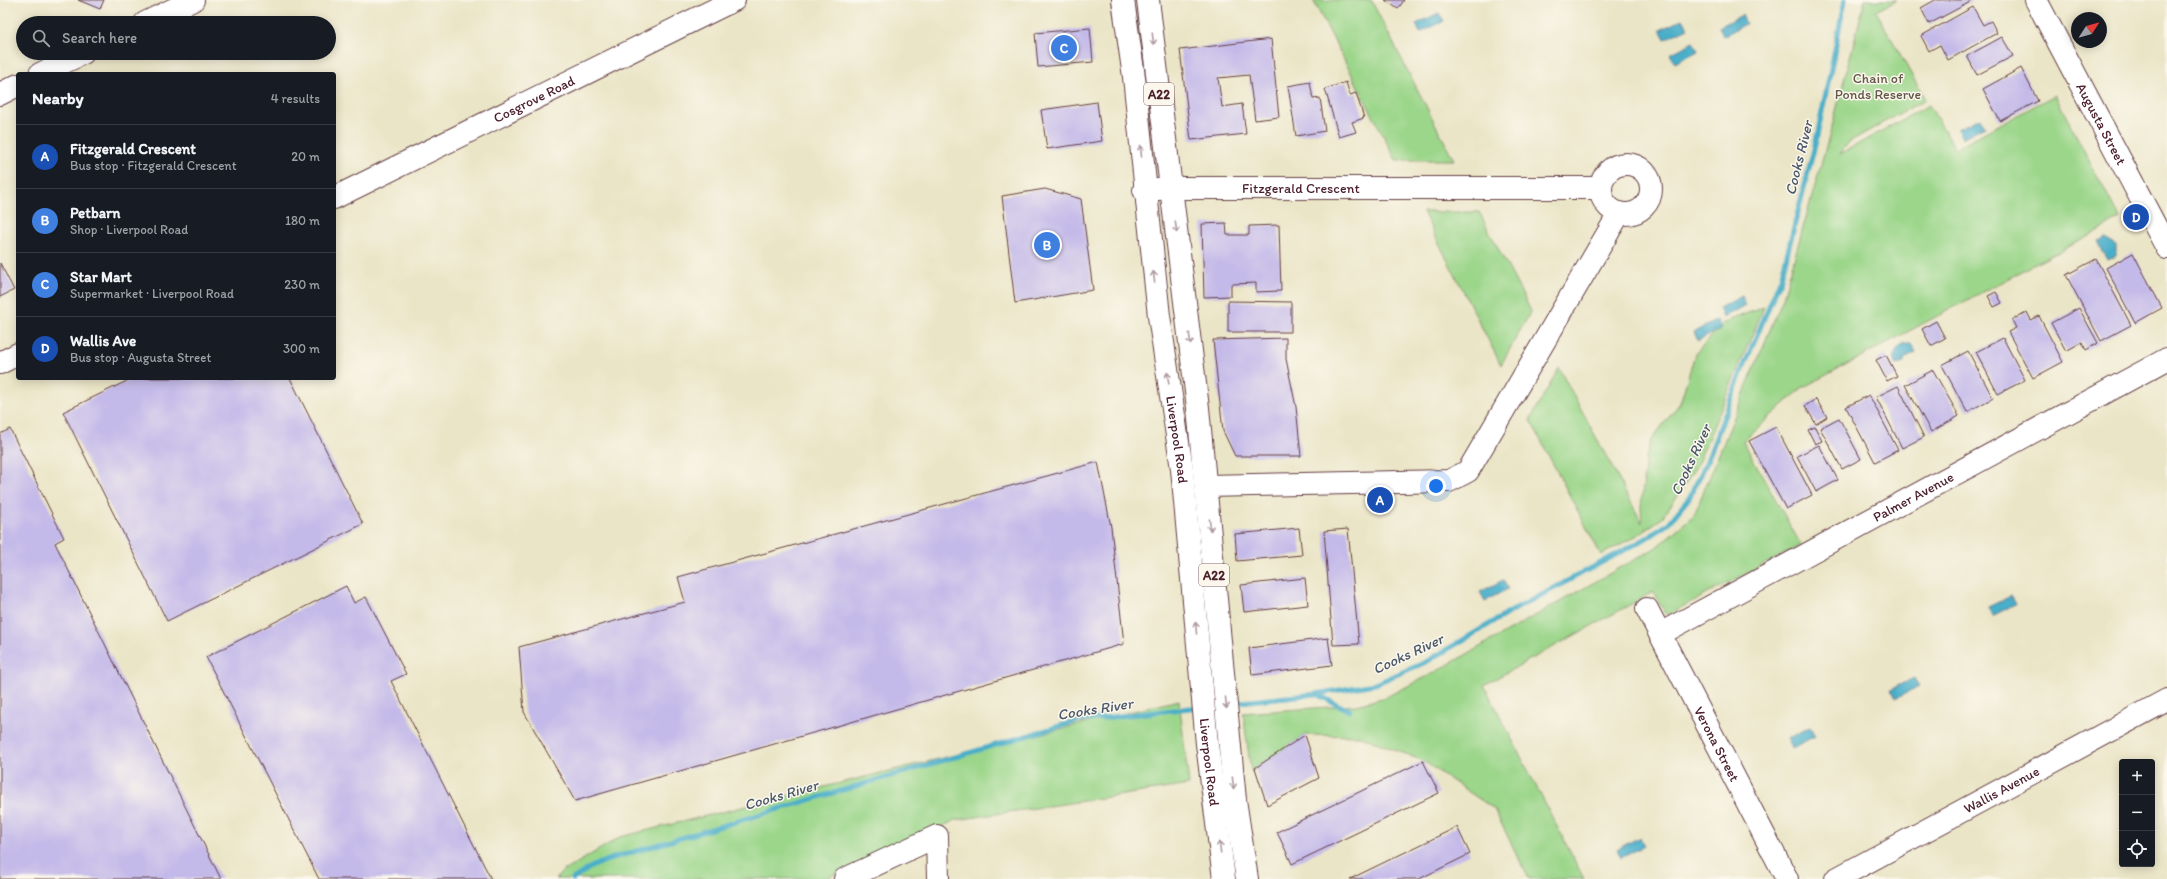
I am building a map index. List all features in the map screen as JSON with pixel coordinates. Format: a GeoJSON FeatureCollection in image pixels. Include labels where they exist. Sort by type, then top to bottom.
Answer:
{"type":"FeatureCollection","features":[{"type":"Feature","properties":{"kind":"main road"},"geometry":{"type":"LineString","coordinates":[[159,16],[192,0]]}},
{"type":"Feature","properties":{"kind":"main road","name":"Cosgrove Road"},"geometry":{"type":"LineString","coordinates":[[336,197],[734,0]]}},
{"type":"Feature","properties":{"kind":"main road","name":"Liverpool Road"},"geometry":{"type":"LineString","coordinates":[[1123,0],[1134,77],[1144,190],[1159,316],[1182,469],[1199,666],[1224,879]]}},
{"type":"Feature","properties":{"kind":"main road","name":"Liverpool Road"},"geometry":{"type":"LineString","coordinates":[[1148,0],[1206,486],[1229,744],[1247,879]]}},
{"type":"Feature","properties":{"kind":"main road","name":"Augusta Street"},"geometry":{"type":"LineString","coordinates":[[2036,0],[2167,248]]}},
{"type":"Feature","properties":{"kind":"main road"},"geometry":{"type":"LineString","coordinates":[[44,72],[69,60]]}},
{"type":"Feature","properties":{"kind":"main road"},"geometry":{"type":"LineString","coordinates":[[0,94],[16,86]]}},
{"type":"Feature","properties":{"kind":"main road"},"geometry":{"type":"LineString","coordinates":[[1626,164],[1635,165],[1643,170],[1649,178],[1651,188],[1650,197],[1646,205],[1638,212],[1629,214],[1620,214],[1606,204],[1601,188],[1603,179],[1608,171],[1616,166],[1626,164]]}},
{"type":"Feature","properties":{"kind":"main road","name":"Fitzgerald Crescent"},"geometry":{"type":"LineString","coordinates":[[1144,190],[1171,188],[1601,188]]}},
{"type":"Feature","properties":{"kind":"main road"},"geometry":{"type":"LineString","coordinates":[[1206,486],[1449,481],[1468,471],[1620,214]]}},
{"type":"Feature","properties":{"kind":"main road"},"geometry":{"type":"LineString","coordinates":[[0,363],[16,355]]}},
{"type":"Feature","properties":{"kind":"main road","name":"Palmer Avenue"},"geometry":{"type":"LineString","coordinates":[[1660,634],[2167,359]]}},
{"type":"Feature","properties":{"kind":"main road","name":"Verona Street"},"geometry":{"type":"LineString","coordinates":[[1647,609],[1787,879]]}},
{"type":"Feature","properties":{"kind":"main road","name":"Wallis Avenue"},"geometry":{"type":"LineString","coordinates":[[1836,879],[2167,700]]}},
{"type":"Feature","properties":{"kind":"main road"},"geometry":{"type":"LineString","coordinates":[[845,879],[938,836],[938,879]]}},
{"type":"Feature","properties":{"kind":"green space"},"geometry":{"type":"Polygon","coordinates":[[[1313,0],[1371,0],[1454,160],[1396,160],[1313,0]]]}},
{"type":"Feature","properties":{"kind":"green space","name":"Chain of Ponds Reserve"},"geometry":{"type":"Polygon","coordinates":[[[1865,0],[1897,0],[1876,11],[1925,99],[1849,142],[1840,154],[1929,105],[1955,148],[2055,95],[2120,219],[1802,388],[1743,441],[1801,545],[1667,615],[1653,592],[1484,685],[1584,879],[1529,879],[1494,809],[1423,761],[1361,736],[1305,735],[1251,771],[1243,713],[1357,705],[1386,697],[1430,675],[1655,548],[1694,515],[1783,298],[1832,126],[1865,0]]]}},
{"type":"Feature","properties":{"kind":"green space"},"geometry":{"type":"Polygon","coordinates":[[[1423,212],[1479,212],[1531,311],[1501,365],[1423,212]]]}},
{"type":"Feature","properties":{"kind":"green space"},"geometry":{"type":"Polygon","coordinates":[[[1764,307],[1697,465],[1678,495],[1661,519],[1636,536],[1601,555],[1530,420],[1559,368],[1642,523],[1641,507],[1646,458],[1651,440],[1680,403],[1695,354],[1724,322],[1764,307]]]}},
{"type":"Feature","properties":{"kind":"green space"},"geometry":{"type":"Polygon","coordinates":[[[1179,700],[1189,785],[956,820],[824,879],[556,879],[562,872],[620,837],[1179,700]]]}},
{"type":"Feature","properties":{"kind":"water"},"geometry":{"type":"Polygon","coordinates":[[[1439,13],[1444,21],[1420,33],[1416,24],[1439,13]]]}},
{"type":"Feature","properties":{"kind":"water"},"geometry":{"type":"Polygon","coordinates":[[[1742,15],[1746,24],[1723,36],[1719,27],[1742,15]]]}},
{"type":"Feature","properties":{"kind":"water"},"geometry":{"type":"Polygon","coordinates":[[[1683,19],[1688,28],[1665,39],[1660,30],[1683,19]]]}},
{"type":"Feature","properties":{"kind":"water"},"geometry":{"type":"Polygon","coordinates":[[[1693,42],[1698,51],[1675,63],[1670,54],[1693,42]]]}},
{"type":"Feature","properties":{"kind":"water"},"geometry":{"type":"Polygon","coordinates":[[[1980,118],[1985,126],[1962,138],[1957,129],[1980,118]]]}},
{"type":"Feature","properties":{"kind":"water"},"geometry":{"type":"Polygon","coordinates":[[[2106,239],[2116,245],[2116,256],[2107,260],[2098,242],[2106,239]]]}},
{"type":"Feature","properties":{"kind":"water"},"geometry":{"type":"Polygon","coordinates":[[[1742,296],[1746,306],[1723,317],[1719,308],[1742,296]]]}},
{"type":"Feature","properties":{"kind":"water"},"geometry":{"type":"Polygon","coordinates":[[[1717,320],[1721,329],[1698,341],[1694,332],[1717,320]]]}},
{"type":"Feature","properties":{"kind":"water"},"geometry":{"type":"Polygon","coordinates":[[[1911,344],[1916,353],[1904,359],[1904,363],[1896,365],[1894,356],[1896,351],[1901,346],[1911,344]]]}},
{"type":"Feature","properties":{"kind":"water"},"geometry":{"type":"Polygon","coordinates":[[[1503,580],[1508,589],[1485,601],[1480,592],[1503,580]]]}},
{"type":"Feature","properties":{"kind":"water"},"geometry":{"type":"Polygon","coordinates":[[[2011,596],[2016,604],[1992,616],[1988,607],[2011,596]]]}},
{"type":"Feature","properties":{"kind":"water"},"geometry":{"type":"Polygon","coordinates":[[[1914,678],[1919,686],[1896,698],[1891,689],[1914,678]]]}},
{"type":"Feature","properties":{"kind":"water"},"geometry":{"type":"Polygon","coordinates":[[[1810,727],[1815,736],[1792,748],[1787,739],[1810,727]]]}},
{"type":"Feature","properties":{"kind":"water"},"geometry":{"type":"Polygon","coordinates":[[[1640,837],[1644,846],[1621,858],[1617,849],[1640,837]]]}},
{"type":"Feature","properties":{"kind":"building"},"geometry":{"type":"Polygon","coordinates":[[[78,0],[104,0],[100,9],[78,0]]]}},
{"type":"Feature","properties":{"kind":"building"},"geometry":{"type":"Polygon","coordinates":[[[1385,0],[1404,0],[1398,9],[1385,0]]]}},
{"type":"Feature","properties":{"kind":"building"},"geometry":{"type":"Polygon","coordinates":[[[1935,0],[1974,0],[1929,24],[1921,8],[1935,0]]]}},
{"type":"Feature","properties":{"kind":"building"},"geometry":{"type":"Polygon","coordinates":[[[1973,7],[1983,25],[1991,21],[1997,33],[1948,60],[1940,45],[1929,51],[1921,36],[1973,7]]]}},
{"type":"Feature","properties":{"kind":"building"},"geometry":{"type":"Polygon","coordinates":[[[1090,28],[1093,62],[1038,67],[1035,33],[1090,28]]]}},
{"type":"Feature","properties":{"kind":"building"},"geometry":{"type":"Polygon","coordinates":[[[2002,37],[2013,56],[1977,75],[1967,56],[2002,37]]]}},
{"type":"Feature","properties":{"kind":"building"},"geometry":{"type":"Polygon","coordinates":[[[1271,39],[1279,117],[1255,120],[1249,75],[1218,78],[1222,107],[1242,104],[1246,134],[1191,140],[1180,50],[1271,39]]]}},
{"type":"Feature","properties":{"kind":"building"},"geometry":{"type":"Polygon","coordinates":[[[2021,68],[2038,101],[2000,121],[1983,89],[2021,68]]]}},
{"type":"Feature","properties":{"kind":"building"},"geometry":{"type":"Polygon","coordinates":[[[1310,82],[1313,99],[1320,98],[1325,131],[1296,136],[1288,86],[1310,82]]]}},
{"type":"Feature","properties":{"kind":"building"},"geometry":{"type":"Polygon","coordinates":[[[1346,82],[1350,95],[1356,93],[1364,118],[1352,122],[1356,132],[1339,137],[1325,89],[1346,82]]]}},
{"type":"Feature","properties":{"kind":"building"},"geometry":{"type":"Polygon","coordinates":[[[1097,102],[1102,141],[1047,149],[1041,110],[1097,102]]]}},
{"type":"Feature","properties":{"kind":"building"},"geometry":{"type":"Polygon","coordinates":[[[1045,189],[1081,199],[1093,290],[1015,303],[1002,196],[1045,189]]]}},
{"type":"Feature","properties":{"kind":"building"},"geometry":{"type":"Polygon","coordinates":[[[1226,223],[1227,235],[1249,235],[1249,226],[1279,225],[1281,291],[1256,292],[1256,283],[1231,284],[1231,296],[1204,297],[1202,224],[1226,223]]]}},
{"type":"Feature","properties":{"kind":"building"},"geometry":{"type":"Polygon","coordinates":[[[2133,253],[2162,308],[2135,323],[2106,268],[2133,253]]]}},
{"type":"Feature","properties":{"kind":"building"},"geometry":{"type":"Polygon","coordinates":[[[2096,259],[2131,325],[2101,341],[2066,275],[2096,259]]]}},
{"type":"Feature","properties":{"kind":"building"},"geometry":{"type":"Polygon","coordinates":[[[0,263],[14,290],[0,297],[0,263]]]}},
{"type":"Feature","properties":{"kind":"building"},"geometry":{"type":"Polygon","coordinates":[[[1996,292],[2002,303],[1994,307],[1988,296],[1996,292]]]}},
{"type":"Feature","properties":{"kind":"building"},"geometry":{"type":"Polygon","coordinates":[[[1228,301],[1291,302],[1291,332],[1228,332],[1228,301]]]}},
{"type":"Feature","properties":{"kind":"building"},"geometry":{"type":"Polygon","coordinates":[[[2079,308],[2098,343],[2086,350],[2082,342],[2066,351],[2051,323],[2079,308]]]}},
{"type":"Feature","properties":{"kind":"building"},"geometry":{"type":"Polygon","coordinates":[[[2027,312],[2031,320],[2039,316],[2063,362],[2033,378],[2008,332],[2016,328],[2012,320],[2027,312]]]}},
{"type":"Feature","properties":{"kind":"building"},"geometry":{"type":"Polygon","coordinates":[[[1936,321],[1945,338],[1931,346],[1922,329],[1936,321]]]}},
{"type":"Feature","properties":{"kind":"building"},"geometry":{"type":"Polygon","coordinates":[[[1286,338],[1286,359],[1296,407],[1301,456],[1235,456],[1223,431],[1213,340],[1286,338]]]}},
{"type":"Feature","properties":{"kind":"building"},"geometry":{"type":"Polygon","coordinates":[[[2003,338],[2025,380],[1998,394],[1976,352],[2003,338]]]}},
{"type":"Feature","properties":{"kind":"building"},"geometry":{"type":"Polygon","coordinates":[[[1968,351],[1993,398],[1967,412],[1942,365],[1968,351]]]}},
{"type":"Feature","properties":{"kind":"building"},"geometry":{"type":"Polygon","coordinates":[[[1886,355],[1897,376],[1887,381],[1876,360],[1886,355]]]}},
{"type":"Feature","properties":{"kind":"building"},"geometry":{"type":"Polygon","coordinates":[[[1933,370],[1959,416],[1931,432],[1905,385],[1933,370]]]}},
{"type":"Feature","properties":{"kind":"building"},"geometry":{"type":"Polygon","coordinates":[[[129,380],[291,380],[363,524],[167,621],[63,412],[129,380]]]}},
{"type":"Feature","properties":{"kind":"building"},"geometry":{"type":"Polygon","coordinates":[[[1898,386],[1924,437],[1902,448],[1876,397],[1898,386]]]}},
{"type":"Feature","properties":{"kind":"building"},"geometry":{"type":"Polygon","coordinates":[[[1869,395],[1898,450],[1875,462],[1846,407],[1869,395]]]}},
{"type":"Feature","properties":{"kind":"building"},"geometry":{"type":"Polygon","coordinates":[[[1816,399],[1827,417],[1816,424],[1805,406],[1816,399]]]}},
{"type":"Feature","properties":{"kind":"building"},"geometry":{"type":"Polygon","coordinates":[[[1839,418],[1861,459],[1842,469],[1820,428],[1839,418]]]}},
{"type":"Feature","properties":{"kind":"building"},"geometry":{"type":"Polygon","coordinates":[[[1776,427],[1812,495],[1786,509],[1749,441],[1776,427]]]}},
{"type":"Feature","properties":{"kind":"building"},"geometry":{"type":"Polygon","coordinates":[[[1815,427],[1822,441],[1815,444],[1808,430],[1815,427]]]}},
{"type":"Feature","properties":{"kind":"building"},"geometry":{"type":"Polygon","coordinates":[[[10,429],[64,538],[55,543],[221,879],[0,879],[0,434],[10,429]]]}},
{"type":"Feature","properties":{"kind":"building"},"geometry":{"type":"Polygon","coordinates":[[[1819,445],[1838,480],[1816,492],[1797,456],[1819,445]]]}},
{"type":"Feature","properties":{"kind":"building"},"geometry":{"type":"Polygon","coordinates":[[[1098,462],[1111,527],[1124,644],[575,801],[524,712],[519,647],[685,602],[678,577],[1098,462]]]}},
{"type":"Feature","properties":{"kind":"building"},"geometry":{"type":"Polygon","coordinates":[[[1299,528],[1302,555],[1237,561],[1235,534],[1299,528]]]}},
{"type":"Feature","properties":{"kind":"building"},"geometry":{"type":"Polygon","coordinates":[[[1348,529],[1359,644],[1333,645],[1324,531],[1348,529]]]}},
{"type":"Feature","properties":{"kind":"building"},"geometry":{"type":"Polygon","coordinates":[[[1305,578],[1308,605],[1244,612],[1241,585],[1305,578]]]}},
{"type":"Feature","properties":{"kind":"building"},"geometry":{"type":"Polygon","coordinates":[[[346,586],[354,603],[366,597],[406,674],[391,681],[491,879],[319,879],[206,657],[346,586]]]}},
{"type":"Feature","properties":{"kind":"building"},"geometry":{"type":"Polygon","coordinates":[[[1328,638],[1332,665],[1252,675],[1249,648],[1328,638]]]}},
{"type":"Feature","properties":{"kind":"building"},"geometry":{"type":"Polygon","coordinates":[[[1305,735],[1319,778],[1267,805],[1255,768],[1305,735]]]}},
{"type":"Feature","properties":{"kind":"building"},"geometry":{"type":"Polygon","coordinates":[[[1423,761],[1439,793],[1292,864],[1277,832],[1423,761]]]}},
{"type":"Feature","properties":{"kind":"building"},"geometry":{"type":"Polygon","coordinates":[[[1457,827],[1470,854],[1419,879],[1350,879],[1457,827]]]}},
{"type":"Feature","properties":{"kind":"waterway","name":"Cooks River"},"geometry":{"type":"LineString","coordinates":[[1231,703],[1316,694],[1375,684],[1426,662],[1510,612],[1645,539],[1668,524],[1689,498],[1705,466],[1741,373],[1781,278],[1816,141],[1845,0]]}},
{"type":"Feature","properties":{"kind":"waterway"},"geometry":{"type":"LineString","coordinates":[[1316,694],[1349,710]]}},
{"type":"Feature","properties":{"kind":"waterway","name":"Cooks River"},"geometry":{"type":"LineString","coordinates":[[573,879],[591,867],[613,858],[1077,721],[1199,707]]}},
{"type":"Feature","properties":{"kind":"place","name":"Star Mart"},"geometry":{"type":"Point","coordinates":[1064,48]}},
{"type":"Feature","properties":{"kind":"place","name":"Wallis Ave"},"geometry":{"type":"Point","coordinates":[2136,217]}},
{"type":"Feature","properties":{"kind":"place","name":"Petbarn"},"geometry":{"type":"Point","coordinates":[1047,245]}},
{"type":"Feature","properties":{"kind":"place","name":"Fitzgerald Crescent"},"geometry":{"type":"Point","coordinates":[1380,500]}}]}
